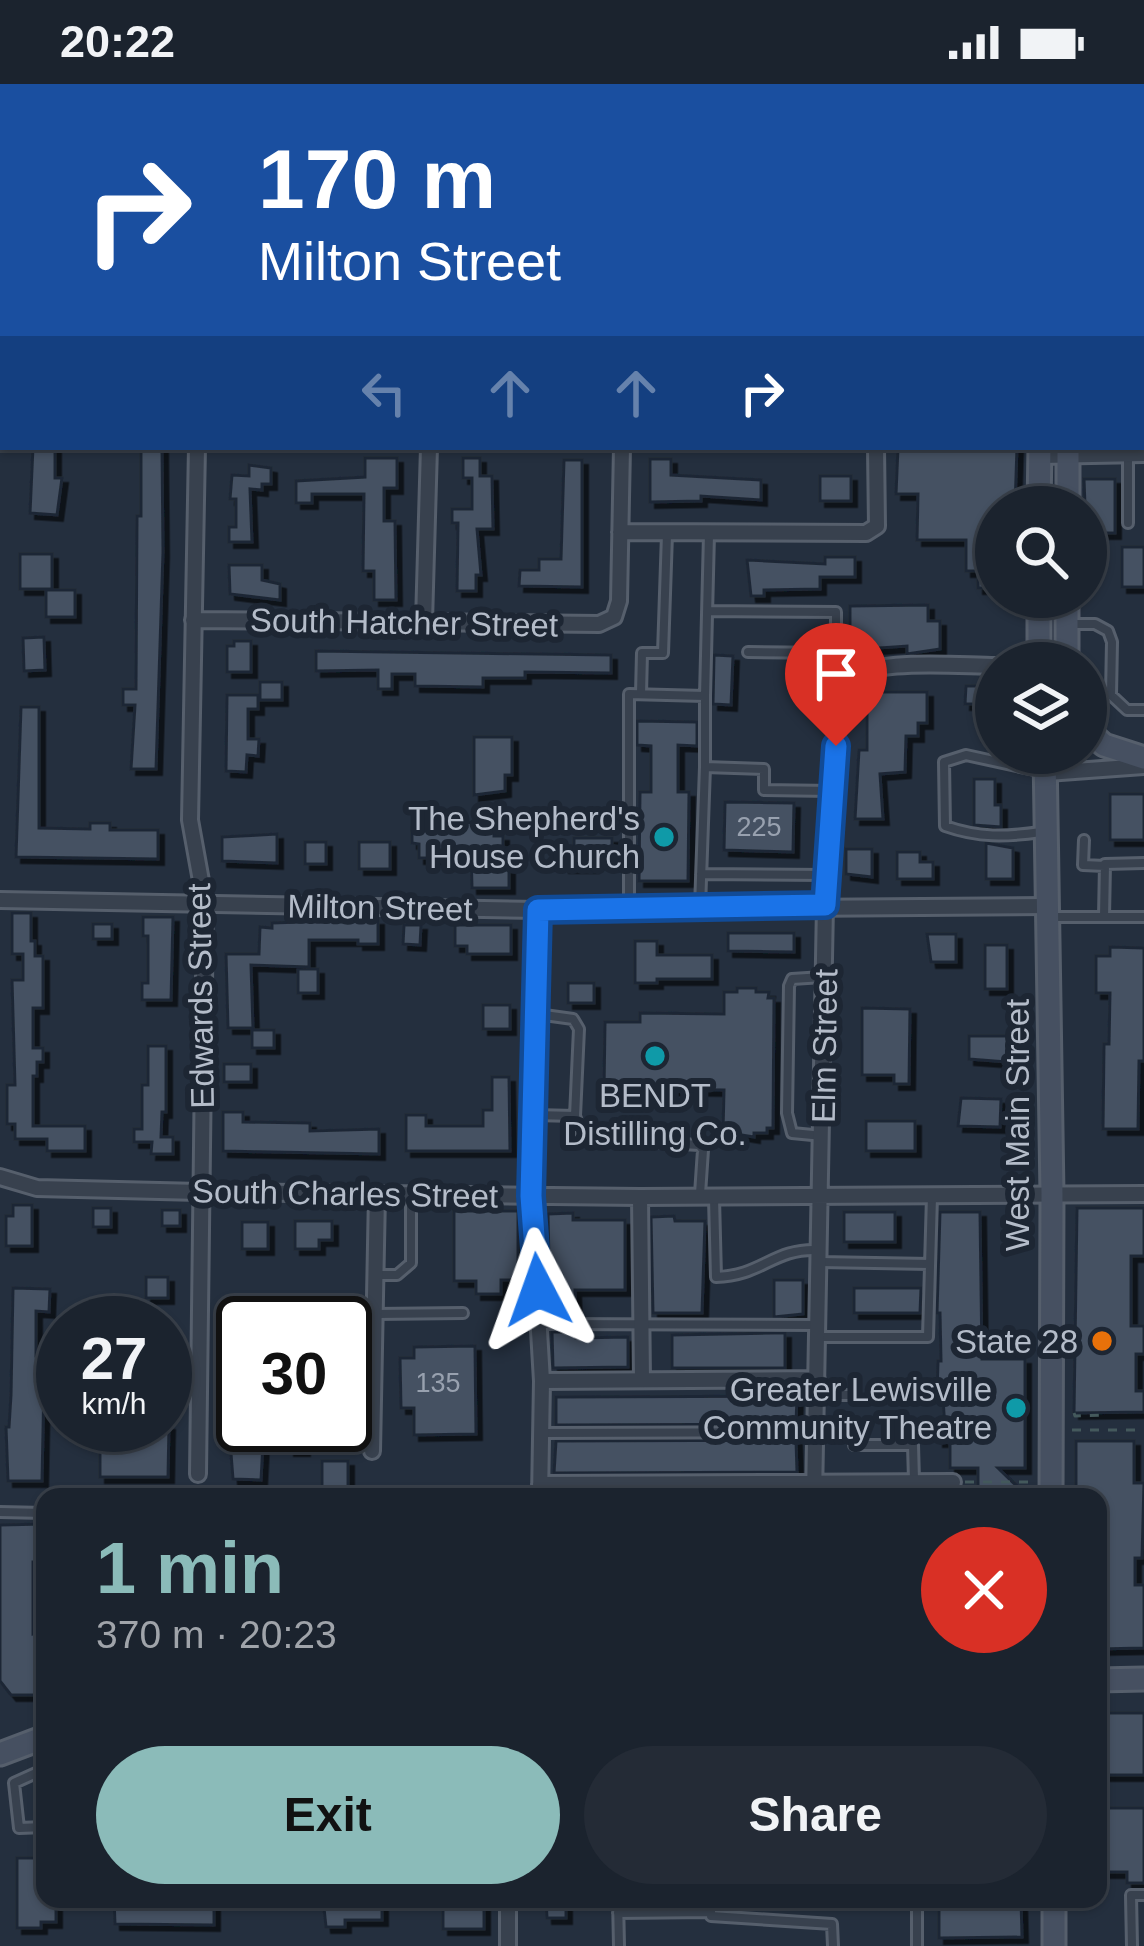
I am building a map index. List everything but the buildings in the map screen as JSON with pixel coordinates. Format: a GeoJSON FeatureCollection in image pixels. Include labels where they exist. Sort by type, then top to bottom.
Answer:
{"type":"FeatureCollection","features":[{"type":"Feature","properties":{"kind":"main road"},"geometry":{"type":"LineString","coordinates":[[1068,450],[1068,486]]}},
{"type":"Feature","properties":{"kind":"main road"},"geometry":{"type":"LineString","coordinates":[[1039,486],[1040,452]]}},
{"type":"Feature","properties":{"kind":"main road"},"geometry":{"type":"LineString","coordinates":[[1067,618],[1067,642]]}},
{"type":"Feature","properties":{"kind":"main road"},"geometry":{"type":"LineString","coordinates":[[1107,743],[1144,762]]}},
{"type":"Feature","properties":{"kind":"main road","name":"West Main Street"},"geometry":{"type":"LineString","coordinates":[[1043,1488],[1052,1194],[1046,774]]}},
{"type":"Feature","properties":{"kind":"main road"},"geometry":{"type":"LineString","coordinates":[[1107,1680],[1144,1679]]}},
{"type":"Feature","properties":{"kind":"main road"},"geometry":{"type":"LineString","coordinates":[[0,1754],[36,1743]]}},
{"type":"Feature","properties":{"kind":"main road"},"geometry":{"type":"LineString","coordinates":[[1054,1908],[1054,1946]]}},
{"type":"Feature","properties":{"kind":"street","name":"Edwards Street"},"geometry":{"type":"LineString","coordinates":[[197,450],[190,820],[206,903],[198,1474]]}},
{"type":"Feature","properties":{"kind":"street"},"geometry":{"type":"LineString","coordinates":[[424,622],[429,450]]}},
{"type":"Feature","properties":{"kind":"street"},"geometry":{"type":"LineString","coordinates":[[622,450],[620,532],[866,533],[878,526],[876,450]]}},
{"type":"Feature","properties":{"kind":"street"},"geometry":{"type":"LineString","coordinates":[[1040,452],[1138,452]]}},
{"type":"Feature","properties":{"kind":"street","name":"South Hatcher Street"},"geometry":{"type":"LineString","coordinates":[[193,620],[599,624],[614,617],[619,601],[620,532]]}},
{"type":"Feature","properties":{"kind":"street"},"geometry":{"type":"LineString","coordinates":[[840,685],[850,673],[878,667],[975,666]]}},
{"type":"Feature","properties":{"kind":"street","name":"Elm Street"},"geometry":{"type":"LineString","coordinates":[[814,1488],[825,905],[840,685]]}},
{"type":"Feature","properties":{"kind":"street"},"geometry":{"type":"LineString","coordinates":[[1107,762],[1144,762]]}},
{"type":"Feature","properties":{"kind":"street","name":"Milton Street"},"geometry":{"type":"LineString","coordinates":[[0,900],[538,910],[825,905],[1048,911]]}},
{"type":"Feature","properties":{"kind":"street"},"geometry":{"type":"LineString","coordinates":[[538,910],[531,1196],[542,1381],[540,1488]]}},
{"type":"Feature","properties":{"kind":"street","name":"South Charles Street"},"geometry":{"type":"LineString","coordinates":[[0,1177],[37,1188],[200,1192],[640,1197],[1144,1194]]}},
{"type":"Feature","properties":{"kind":"street"},"geometry":{"type":"LineString","coordinates":[[372,1451],[377,1194]]}},
{"type":"Feature","properties":{"kind":"street"},"geometry":{"type":"LineString","coordinates":[[640,1197],[642,1380]]}},
{"type":"Feature","properties":{"kind":"street"},"geometry":{"type":"LineString","coordinates":[[542,1381],[817,1387]]}},
{"type":"Feature","properties":{"kind":"street"},"geometry":{"type":"LineString","coordinates":[[836,1488],[914,1481],[950,1488]]}},
{"type":"Feature","properties":{"kind":"street"},"geometry":{"type":"LineString","coordinates":[[508,1908],[508,1946]]}},
{"type":"Feature","properties":{"kind":"lane"},"geometry":{"type":"LineString","coordinates":[[1128,523],[1138,452]]}},
{"type":"Feature","properties":{"kind":"lane"},"geometry":{"type":"LineString","coordinates":[[641,694],[642,653],[664,653],[667,532]]}},
{"type":"Feature","properties":{"kind":"lane"},"geometry":{"type":"LineString","coordinates":[[700,907],[709,532]]}},
{"type":"Feature","properties":{"kind":"lane"},"geometry":{"type":"LineString","coordinates":[[707,611],[836,612],[840,685]]}},
{"type":"Feature","properties":{"kind":"lane"},"geometry":{"type":"LineString","coordinates":[[1067,623],[1095,624],[1108,631],[1111,694],[1127,710],[1144,710]]}},
{"type":"Feature","properties":{"kind":"lane"},"geometry":{"type":"LineString","coordinates":[[748,652],[836,653]]}},
{"type":"Feature","properties":{"kind":"lane"},"geometry":{"type":"LineString","coordinates":[[629,908],[629,694],[705,696]]}},
{"type":"Feature","properties":{"kind":"lane"},"geometry":{"type":"LineString","coordinates":[[975,756],[944,762],[945,826],[1000,838],[1047,831]]}},
{"type":"Feature","properties":{"kind":"lane"},"geometry":{"type":"LineString","coordinates":[[705,767],[764,769],[764,790],[831,791]]}},
{"type":"Feature","properties":{"kind":"lane"},"geometry":{"type":"LineString","coordinates":[[1084,840],[1084,865],[1144,863]]}},
{"type":"Feature","properties":{"kind":"lane"},"geometry":{"type":"LineString","coordinates":[[1104,917],[1105,866]]}},
{"type":"Feature","properties":{"kind":"lane"},"geometry":{"type":"LineString","coordinates":[[701,874],[828,875]]}},
{"type":"Feature","properties":{"kind":"lane"},"geometry":{"type":"LineString","coordinates":[[1048,911],[1144,917]]}},
{"type":"Feature","properties":{"kind":"lane"},"geometry":{"type":"LineString","coordinates":[[823,1136],[797,1136],[788,1128],[787,994],[792,980],[825,977]]}},
{"type":"Feature","properties":{"kind":"lane"},"geometry":{"type":"LineString","coordinates":[[536,1014],[573,1019],[579,1029],[578,1131],[591,1141],[699,1145],[703,1150],[716,1277],[743,1277],[792,1249],[820,1256],[930,1264]]}},
{"type":"Feature","properties":{"kind":"lane"},"geometry":{"type":"LineString","coordinates":[[532,1115],[575,1116]]}},
{"type":"Feature","properties":{"kind":"lane"},"geometry":{"type":"LineString","coordinates":[[376,1275],[397,1275],[412,1263],[411,1194]]}},
{"type":"Feature","properties":{"kind":"lane"},"geometry":{"type":"LineString","coordinates":[[540,1324],[928,1337],[932,1195]]}},
{"type":"Feature","properties":{"kind":"lane"},"geometry":{"type":"LineString","coordinates":[[376,1314],[464,1313]]}},
{"type":"Feature","properties":{"kind":"lane"},"geometry":{"type":"LineString","coordinates":[[817,1387],[848,1395]]}},
{"type":"Feature","properties":{"kind":"lane"},"geometry":{"type":"LineString","coordinates":[[542,1433],[816,1432]]}},
{"type":"Feature","properties":{"kind":"lane"},"geometry":{"type":"LineString","coordinates":[[854,1445],[913,1444],[914,1481]]}},
{"type":"Feature","properties":{"kind":"lane"},"geometry":{"type":"LineString","coordinates":[[0,1512],[36,1513]]}},
{"type":"Feature","properties":{"kind":"lane"},"geometry":{"type":"LineString","coordinates":[[36,1773],[14,1783],[19,1828],[36,1827]]}},
{"type":"Feature","properties":{"kind":"lane"},"geometry":{"type":"LineString","coordinates":[[1132,1946],[1131,1895],[1144,1895]]}},
{"type":"Feature","properties":{"kind":"lane"},"geometry":{"type":"LineString","coordinates":[[618,1908],[619,1946]]}},
{"type":"Feature","properties":{"kind":"lane"},"geometry":{"type":"LineString","coordinates":[[917,1908],[917,1946]]}},
{"type":"Feature","properties":{"kind":"lane"},"geometry":{"type":"LineString","coordinates":[[618,1913],[711,1912],[832,1924],[833,1946]]}},
{"type":"Feature","properties":{"kind":"path"},"geometry":{"type":"LineString","coordinates":[[1074,1413],[1103,1415]]}},
{"type":"Feature","properties":{"kind":"path"},"geometry":{"type":"LineString","coordinates":[[1072,1430],[1144,1430]]}},
{"type":"Feature","properties":{"kind":"place","name":"The Shepherd's House Church"},"geometry":{"type":"Point","coordinates":[664,837]}},
{"type":"Feature","properties":{"kind":"place","name":"BENDT Distilling Co."},"geometry":{"type":"Point","coordinates":[655,1056]}},
{"type":"Feature","properties":{"kind":"place","name":"State 28"},"geometry":{"type":"Point","coordinates":[1102,1341]}},
{"type":"Feature","properties":{"kind":"place","name":"Greater Lewisville Community Theatre"},"geometry":{"type":"Point","coordinates":[1016,1408]}},
{"type":"Feature","properties":{"kind":"route"},"geometry":{"type":"LineString","coordinates":[[538,1290],[531,1196],[538,910],[825,905],[836,746]]}}]}
